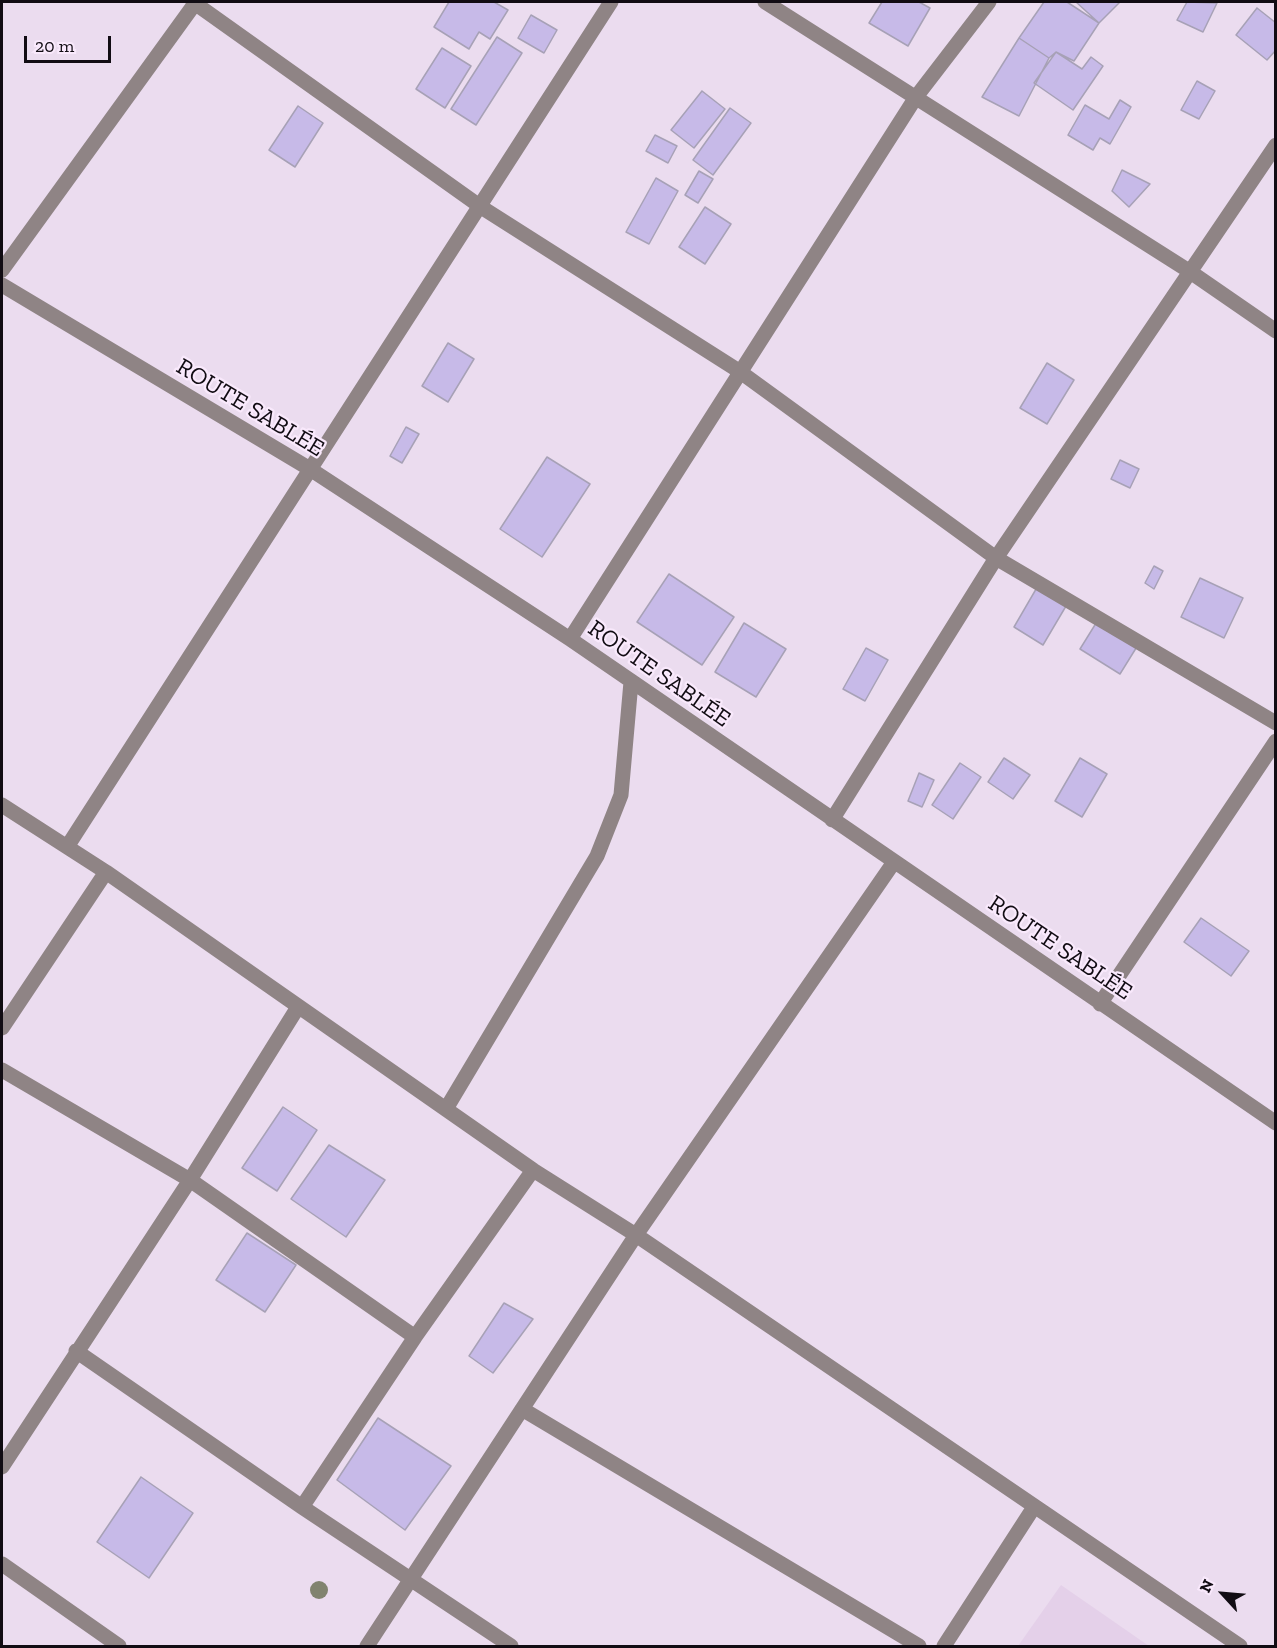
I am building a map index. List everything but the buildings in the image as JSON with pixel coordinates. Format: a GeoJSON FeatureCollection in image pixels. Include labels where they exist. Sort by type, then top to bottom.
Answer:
{"type":"FeatureCollection","features":[{"type":"Feature","properties":{"kind":"street"},"geometry":{"type":"LineString","coordinates":[[2,270],[194,2],[481,207],[739,371],[996,558],[1275,723]]}},
{"type":"Feature","properties":{"kind":"street"},"geometry":{"type":"LineString","coordinates":[[67,847],[611,2]]}},
{"type":"Feature","properties":{"kind":"street"},"geometry":{"type":"LineString","coordinates":[[765,2],[1189,271],[1275,331]]}},
{"type":"Feature","properties":{"kind":"street"},"geometry":{"type":"LineString","coordinates":[[570,639],[916,97],[989,2]]}},
{"type":"Feature","properties":{"kind":"street"},"geometry":{"type":"LineString","coordinates":[[832,820],[996,558],[1275,145]]}},
{"type":"Feature","properties":{"kind":"street","name":"ROUTE SABLÉE"},"geometry":{"type":"LineString","coordinates":[[2,285],[310,469],[570,639],[1275,1123]]}},
{"type":"Feature","properties":{"kind":"street"},"geometry":{"type":"LineString","coordinates":[[446,1109],[597,856],[621,795],[631,682]]}},
{"type":"Feature","properties":{"kind":"street"},"geometry":{"type":"LineString","coordinates":[[1100,1004],[1275,741]]}},
{"type":"Feature","properties":{"kind":"street"},"geometry":{"type":"LineString","coordinates":[[2,805],[106,872],[533,1170],[636,1235],[1240,1647]]}},
{"type":"Feature","properties":{"kind":"street"},"geometry":{"type":"LineString","coordinates":[[367,1647],[413,1580],[636,1235],[894,862]]}},
{"type":"Feature","properties":{"kind":"street"},"geometry":{"type":"LineString","coordinates":[[2,1028],[106,872]]}},
{"type":"Feature","properties":{"kind":"street"},"geometry":{"type":"LineString","coordinates":[[2,1467],[190,1180],[298,1007]]}},
{"type":"Feature","properties":{"kind":"street"},"geometry":{"type":"LineString","coordinates":[[2,1070],[190,1180],[415,1337]]}},
{"type":"Feature","properties":{"kind":"street"},"geometry":{"type":"LineString","coordinates":[[302,1508],[415,1337],[533,1170]]}},
{"type":"Feature","properties":{"kind":"street"},"geometry":{"type":"LineString","coordinates":[[76,1351],[302,1508],[511,1647]]}},
{"type":"Feature","properties":{"kind":"street"},"geometry":{"type":"LineString","coordinates":[[522,1409],[919,1647]]}},
{"type":"Feature","properties":{"kind":"street"},"geometry":{"type":"LineString","coordinates":[[944,1647],[1034,1507]]}},
{"type":"Feature","properties":{"kind":"street"},"geometry":{"type":"LineString","coordinates":[[2,1564],[119,1647]]}},
{"type":"Feature","properties":{"kind":"shaded area"},"geometry":{"type":"Polygon","coordinates":[[[1061,1585],[1149,1646],[1018,1646],[1061,1585]]]}}]}
